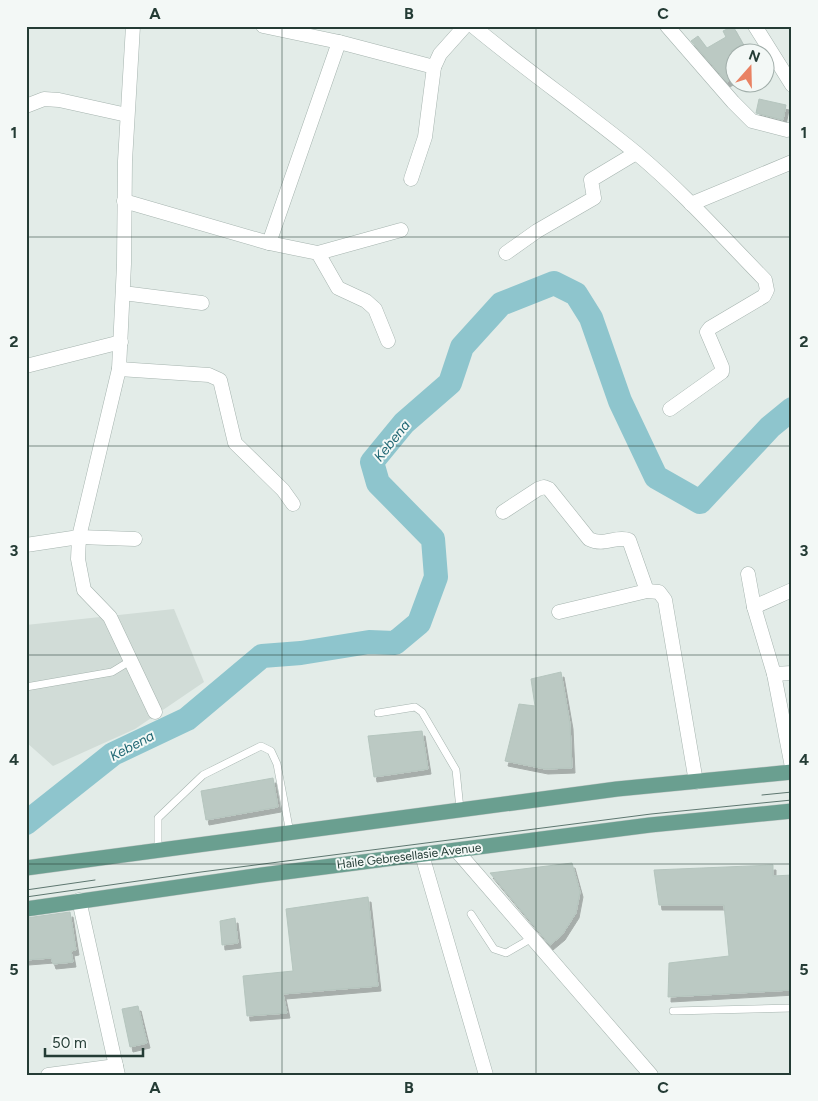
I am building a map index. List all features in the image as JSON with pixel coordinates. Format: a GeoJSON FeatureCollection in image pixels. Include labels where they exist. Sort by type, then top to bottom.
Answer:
{"type":"FeatureCollection","features":[{"type":"Feature","properties":{"kind":"main road"},"geometry":{"type":"LineString","coordinates":[[26,868],[617,789],[792,772]]}},
{"type":"Feature","properties":{"kind":"main road","name":"Haile Gebresellasie Avenue"},"geometry":{"type":"LineString","coordinates":[[26,909],[79,900],[650,825],[792,811]]}},
{"type":"Feature","properties":{"kind":"street"},"geometry":{"type":"LineString","coordinates":[[133,26],[127,115],[123,293],[119,369],[79,538],[78,558],[84,590],[110,617],[155,712]]}},
{"type":"Feature","properties":{"kind":"street"},"geometry":{"type":"LineString","coordinates":[[263,26],[339,42],[434,67]]}},
{"type":"Feature","properties":{"kind":"street"},"geometry":{"type":"LineString","coordinates":[[411,179],[425,138],[434,67],[440,54],[465,26]]}},
{"type":"Feature","properties":{"kind":"street"},"geometry":{"type":"LineString","coordinates":[[473,26],[529,73],[636,153],[691,204],[765,280],[767,290],[764,296],[710,328],[707,337],[722,367],[722,372],[670,409]]}},
{"type":"Feature","properties":{"kind":"street"},"geometry":{"type":"LineString","coordinates":[[667,26],[752,121],[787,130],[792,129]]}},
{"type":"Feature","properties":{"kind":"street"},"geometry":{"type":"LineString","coordinates":[[755,26],[792,85]]}},
{"type":"Feature","properties":{"kind":"street"},"geometry":{"type":"LineString","coordinates":[[269,243],[339,42]]}},
{"type":"Feature","properties":{"kind":"street"},"geometry":{"type":"LineString","coordinates":[[26,106],[44,99],[59,100],[127,115]]}},
{"type":"Feature","properties":{"kind":"street"},"geometry":{"type":"LineString","coordinates":[[506,253],[537,231],[594,198],[591,180],[636,153]]}},
{"type":"Feature","properties":{"kind":"street"},"geometry":{"type":"LineString","coordinates":[[691,204],[792,162]]}},
{"type":"Feature","properties":{"kind":"street"},"geometry":{"type":"LineString","coordinates":[[124,201],[269,243],[318,253],[401,230]]}},
{"type":"Feature","properties":{"kind":"street"},"geometry":{"type":"LineString","coordinates":[[318,253],[338,288],[366,302],[375,309],[388,341]]}},
{"type":"Feature","properties":{"kind":"street"},"geometry":{"type":"LineString","coordinates":[[123,293],[202,302]]}},
{"type":"Feature","properties":{"kind":"street"},"geometry":{"type":"LineString","coordinates":[[26,366],[121,342]]}},
{"type":"Feature","properties":{"kind":"street"},"geometry":{"type":"LineString","coordinates":[[119,369],[209,375],[220,380],[235,443],[283,490],[292,504]]}},
{"type":"Feature","properties":{"kind":"street"},"geometry":{"type":"LineString","coordinates":[[502,512],[538,489],[544,487],[549,489],[590,539],[598,543],[624,538],[629,540],[647,591]]}},
{"type":"Feature","properties":{"kind":"street"},"geometry":{"type":"LineString","coordinates":[[26,545],[79,538],[135,539]]}},
{"type":"Feature","properties":{"kind":"street"},"geometry":{"type":"LineString","coordinates":[[748,574],[754,607],[774,674],[792,767]]}},
{"type":"Feature","properties":{"kind":"street"},"geometry":{"type":"LineString","coordinates":[[754,607],[792,590]]}},
{"type":"Feature","properties":{"kind":"street"},"geometry":{"type":"LineString","coordinates":[[560,612],[647,591],[659,592],[666,600],[696,782]]}},
{"type":"Feature","properties":{"kind":"street"},"geometry":{"type":"LineString","coordinates":[[774,674],[792,673]]}},
{"type":"Feature","properties":{"kind":"street"},"geometry":{"type":"LineString","coordinates":[[456,850],[651,1075]]}},
{"type":"Feature","properties":{"kind":"street"},"geometry":{"type":"LineString","coordinates":[[422,855],[486,1075]]}},
{"type":"Feature","properties":{"kind":"street"},"geometry":{"type":"LineString","coordinates":[[48,1075],[117,1070],[79,900]]}},
{"type":"Feature","properties":{"kind":"lane"},"geometry":{"type":"LineString","coordinates":[[26,687],[112,672],[130,661]]}},
{"type":"Feature","properties":{"kind":"lane"},"geometry":{"type":"LineString","coordinates":[[378,713],[415,707],[422,712],[456,770],[460,810]]}},
{"type":"Feature","properties":{"kind":"lane"},"geometry":{"type":"LineString","coordinates":[[158,850],[158,818],[203,775],[261,746],[271,751],[277,764],[290,834]]}},
{"type":"Feature","properties":{"kind":"lane"},"geometry":{"type":"LineString","coordinates":[[471,914],[494,949],[506,953],[532,938]]}},
{"type":"Feature","properties":{"kind":"lane"},"geometry":{"type":"LineString","coordinates":[[673,1011],[792,1008]]}},
{"type":"Feature","properties":{"kind":"shaded area"},"geometry":{"type":"Polygon","coordinates":[[[174,609],[204,682],[135,729],[53,766],[26,742],[26,625],[174,609]]]}},
{"type":"Feature","properties":{"kind":"building"},"geometry":{"type":"Polygon","coordinates":[[[733,26],[742,42],[726,42],[726,81],[691,41],[698,36],[707,48],[726,37],[723,31],[733,26]]]}},
{"type":"Feature","properties":{"kind":"building"},"geometry":{"type":"Polygon","coordinates":[[[759,99],[786,105],[783,120],[756,113],[759,99]]]}},
{"type":"Feature","properties":{"kind":"building"},"geometry":{"type":"Polygon","coordinates":[[[561,672],[570,724],[572,768],[545,769],[505,761],[519,704],[535,706],[531,679],[561,672]]]}},
{"type":"Feature","properties":{"kind":"building"},"geometry":{"type":"Polygon","coordinates":[[[422,731],[428,769],[374,777],[368,736],[422,731]]]}},
{"type":"Feature","properties":{"kind":"building"},"geometry":{"type":"Polygon","coordinates":[[[273,778],[278,807],[206,820],[201,791],[273,778]]]}},
{"type":"Feature","properties":{"kind":"building"},"geometry":{"type":"Polygon","coordinates":[[[572,863],[580,892],[576,913],[562,935],[550,945],[490,873],[572,863]]]}},
{"type":"Feature","properties":{"kind":"building"},"geometry":{"type":"Polygon","coordinates":[[[773,865],[773,876],[792,875],[792,990],[668,997],[669,963],[729,956],[724,905],[659,905],[654,870],[773,865]]]}},
{"type":"Feature","properties":{"kind":"building"},"geometry":{"type":"Polygon","coordinates":[[[368,897],[378,986],[283,994],[287,1013],[247,1016],[243,976],[293,971],[286,909],[368,897]]]}},
{"type":"Feature","properties":{"kind":"building"},"geometry":{"type":"Polygon","coordinates":[[[70,912],[76,950],[71,951],[73,962],[53,964],[51,958],[26,960],[26,918],[70,912]]]}},
{"type":"Feature","properties":{"kind":"building"},"geometry":{"type":"Polygon","coordinates":[[[235,918],[238,943],[222,945],[220,921],[235,918]]]}},
{"type":"Feature","properties":{"kind":"building"},"geometry":{"type":"Polygon","coordinates":[[[138,1006],[147,1043],[130,1047],[122,1009],[138,1006]]]}},
{"type":"Feature","properties":{"kind":"waterway","name":"Kebena"},"geometry":{"type":"LineString","coordinates":[[26,823],[113,754],[187,719],[262,656],[301,653],[369,642],[395,643],[419,623],[436,577],[433,539],[378,483],[372,462],[404,423],[450,383],[462,347],[501,304],[554,283],[576,294],[591,318],[620,401],[656,477],[700,502],[770,427],[792,409]]}},
{"type":"Feature","properties":{"kind":"tram line"},"geometry":{"type":"LineString","coordinates":[[762,795],[792,792]]}},
{"type":"Feature","properties":{"kind":"tram line"},"geometry":{"type":"LineString","coordinates":[[26,897],[201,872],[651,814],[792,800]]}},
{"type":"Feature","properties":{"kind":"tram line"},"geometry":{"type":"LineString","coordinates":[[26,890],[95,880]]}}]}
